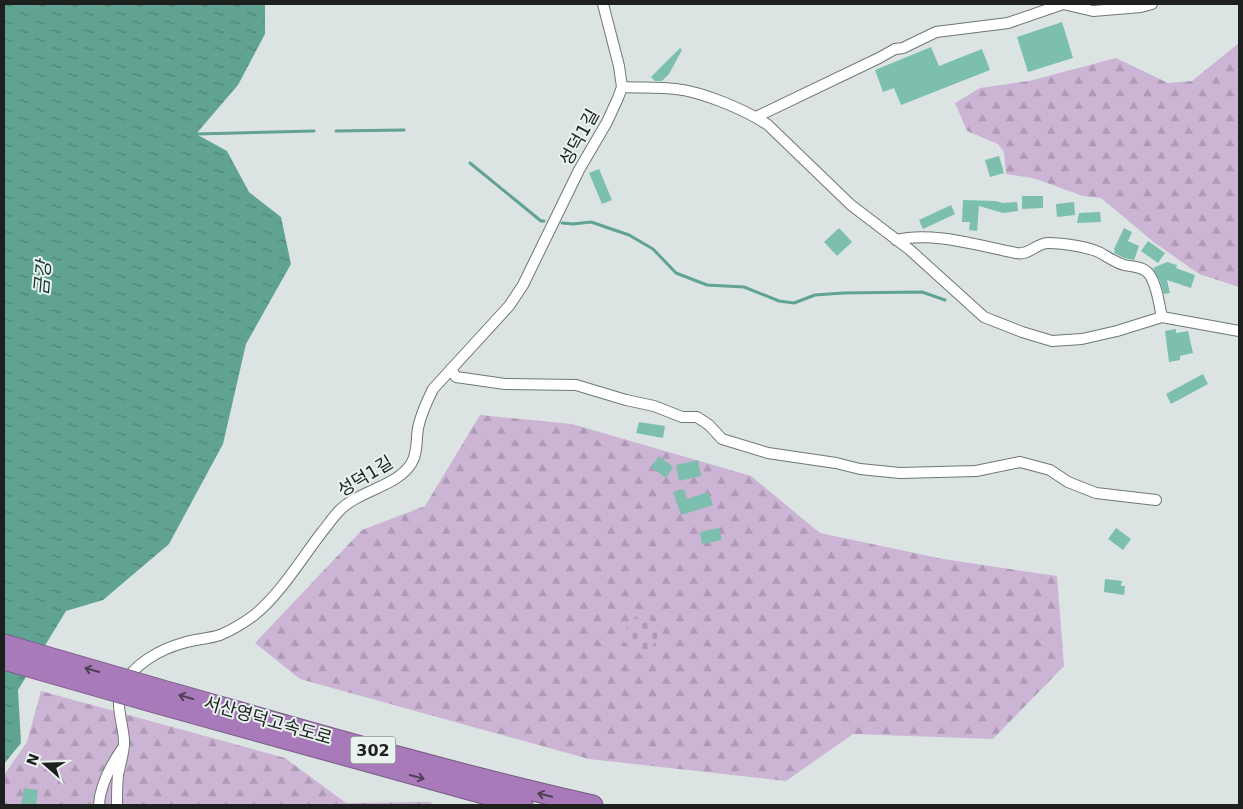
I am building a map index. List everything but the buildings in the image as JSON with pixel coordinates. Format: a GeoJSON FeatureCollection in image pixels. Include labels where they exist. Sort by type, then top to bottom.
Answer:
{"type":"FeatureCollection","features":[{"type":"Feature","properties":{"kind":"highway","name":"서산영덕고속도로"},"geometry":{"type":"LineString","coordinates":[[4,644],[153,695],[523,805]]}},
{"type":"Feature","properties":{"kind":"highway","name":"서산영덕고속도로"},"geometry":{"type":"LineString","coordinates":[[4,660],[374,750],[514,788],[593,805]]}},
{"type":"Feature","properties":{"kind":"street"},"geometry":{"type":"LineString","coordinates":[[603,4],[619,66],[622,87],[676,89],[705,96],[756,117],[768,125],[851,205],[929,267],[984,317],[1052,341],[1082,339],[1162,318],[1239,331]]}},
{"type":"Feature","properties":{"kind":"street"},"geometry":{"type":"LineString","coordinates":[[756,117],[895,49],[903,48],[936,32],[1008,23],[1063,4],[1093,11],[1141,8],[1152,4]]}},
{"type":"Feature","properties":{"kind":"street","name":"성덕1길"},"geometry":{"type":"LineString","coordinates":[[117,805],[118,774],[124,746],[118,704],[123,686],[133,672],[166,648],[184,642],[218,636],[235,629],[254,616],[269,601],[339,510],[361,494],[381,486],[402,474],[411,464],[416,453],[418,428],[425,404],[433,389],[509,306],[523,284],[579,170],[607,122],[622,87]]}},
{"type":"Feature","properties":{"kind":"street"},"geometry":{"type":"LineString","coordinates":[[896,240],[911,237],[935,239],[968,243],[1019,254],[1046,243],[1093,250],[1124,265],[1139,268],[1149,273],[1157,294],[1162,318]]}},
{"type":"Feature","properties":{"kind":"street"},"geometry":{"type":"LineString","coordinates":[[451,369],[456,377],[479,381],[505,384],[576,385],[654,406],[682,416],[697,417],[709,425],[722,439],[768,454],[836,463],[860,469],[900,473],[976,471],[1020,462],[1050,470],[1068,482],[1096,493],[1156,500]]}},
{"type":"Feature","properties":{"kind":"street"},"geometry":{"type":"LineString","coordinates":[[99,805],[105,779],[111,764],[124,746]]}},
{"type":"Feature","properties":{"kind":"green space"},"geometry":{"type":"Polygon","coordinates":[[[1239,43],[1239,287],[1199,274],[1155,243],[1101,198],[1083,196],[1033,178],[1006,174],[1004,152],[998,144],[967,131],[955,103],[980,88],[1029,81],[1116,58],[1168,83],[1192,81],[1239,43]]]}},
{"type":"Feature","properties":{"kind":"green space"},"geometry":{"type":"Polygon","coordinates":[[[480,415],[572,424],[751,476],[820,533],[943,559],[1057,576],[1064,666],[993,739],[853,734],[786,781],[589,759],[300,679],[255,643],[362,530],[425,506],[480,415]]]}},
{"type":"Feature","properties":{"kind":"green space"},"geometry":{"type":"Polygon","coordinates":[[[644,614],[657,629],[657,638],[655,643],[644,653],[634,652],[624,642],[626,628],[631,620],[644,614]]]}},
{"type":"Feature","properties":{"kind":"green space"},"geometry":{"type":"Polygon","coordinates":[[[41,691],[285,758],[346,803],[430,802],[434,805],[4,805],[4,775],[27,742],[41,691]]]}},
{"type":"Feature","properties":{"kind":"water","name":"금강"},"geometry":{"type":"Polygon","coordinates":[[[4,4],[265,4],[265,34],[238,85],[196,134],[227,151],[249,192],[281,217],[291,264],[246,344],[223,444],[169,544],[103,600],[66,611],[18,690],[21,743],[4,764],[4,4]]]}},
{"type":"Feature","properties":{"kind":"waterway"},"geometry":{"type":"LineString","coordinates":[[336,131],[404,130]]}},
{"type":"Feature","properties":{"kind":"waterway"},"geometry":{"type":"LineString","coordinates":[[196,134],[314,131]]}},
{"type":"Feature","properties":{"kind":"waterway"},"geometry":{"type":"LineString","coordinates":[[470,163],[541,221],[544,221]]}},
{"type":"Feature","properties":{"kind":"waterway"},"geometry":{"type":"LineString","coordinates":[[562,223],[591,222],[629,235],[653,249],[676,273],[707,285],[744,287],[779,301],[794,303],[815,295],[843,293],[922,292],[945,300]]}}]}
